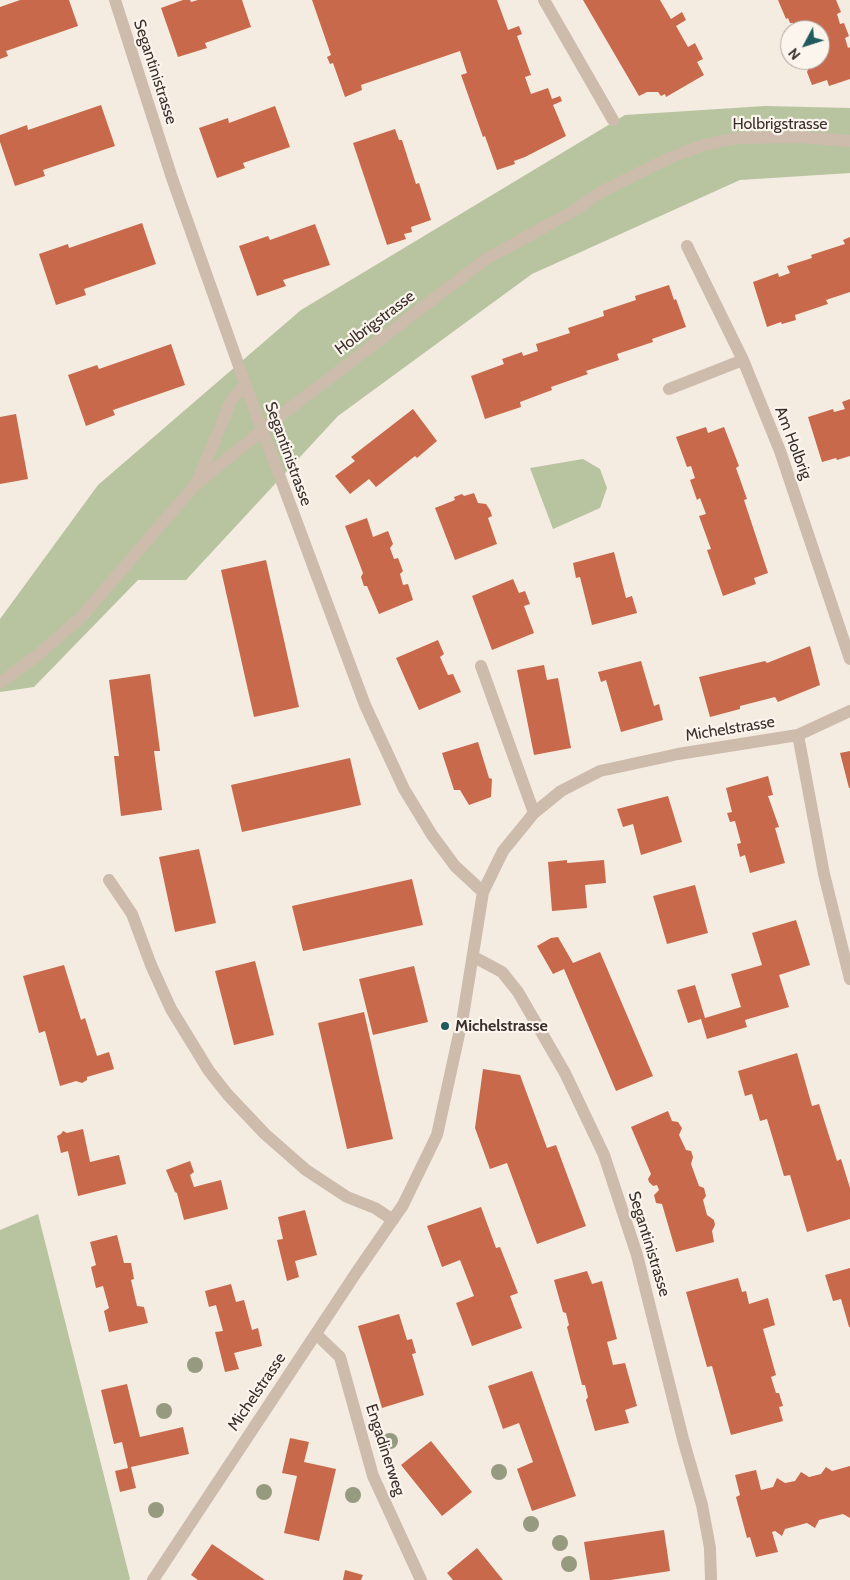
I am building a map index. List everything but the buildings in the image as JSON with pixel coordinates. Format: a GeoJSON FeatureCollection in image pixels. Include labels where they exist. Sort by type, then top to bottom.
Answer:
{"type":"FeatureCollection","features":[{"type":"Feature","properties":{"kind":"street","name":"Segantinistrasse"},"geometry":{"type":"LineString","coordinates":[[115,0],[178,196],[251,400],[365,705],[404,789],[432,835],[455,866],[483,892]]}},
{"type":"Feature","properties":{"kind":"street"},"geometry":{"type":"LineString","coordinates":[[544,0],[613,120]]}},
{"type":"Feature","properties":{"kind":"street","name":"Holbrigstrasse"},"geometry":{"type":"LineString","coordinates":[[0,684],[39,654],[81,616],[196,484],[285,412],[486,259],[572,212],[601,192],[669,158],[704,145],[737,138],[799,137],[850,141]]}},
{"type":"Feature","properties":{"kind":"street","name":"Am Holbrig"},"geometry":{"type":"LineString","coordinates":[[687,246],[743,360],[780,451],[850,659]]}},
{"type":"Feature","properties":{"kind":"street"},"geometry":{"type":"LineString","coordinates":[[669,389],[743,360]]}},
{"type":"Feature","properties":{"kind":"street"},"geometry":{"type":"LineString","coordinates":[[196,484],[232,399],[246,385]]}},
{"type":"Feature","properties":{"kind":"street"},"geometry":{"type":"LineString","coordinates":[[481,666],[534,812]]}},
{"type":"Feature","properties":{"kind":"street","name":"Michelstrasse"},"geometry":{"type":"LineString","coordinates":[[153,1580],[403,1206],[437,1135],[463,1016],[483,892],[504,851],[534,812],[561,791],[600,771],[678,754],[798,735],[850,710]]}},
{"type":"Feature","properties":{"kind":"street"},"geometry":{"type":"LineString","coordinates":[[798,735],[824,874],[850,979]]}},
{"type":"Feature","properties":{"kind":"street"},"geometry":{"type":"LineString","coordinates":[[109,880],[132,914],[170,1009],[209,1071],[238,1106],[265,1134],[306,1170],[346,1197],[374,1208],[393,1220]]}},
{"type":"Feature","properties":{"kind":"street","name":"Segantinistrasse"},"geometry":{"type":"LineString","coordinates":[[474,956],[502,972],[518,992],[565,1073],[604,1155],[637,1255],[683,1439],[702,1505],[710,1548],[711,1580]]}},
{"type":"Feature","properties":{"kind":"street","name":"Engadinerweg"},"geometry":{"type":"LineString","coordinates":[[316,1334],[340,1357],[373,1476],[421,1580]]}},
{"type":"Feature","properties":{"kind":"green space"},"geometry":{"type":"Polygon","coordinates":[[[765,106],[850,108],[850,173],[740,180],[532,274],[338,416],[186,580],[138,580],[34,687],[0,692],[0,619],[98,485],[301,310],[625,115],[765,106]]]}},
{"type":"Feature","properties":{"kind":"green space"},"geometry":{"type":"Polygon","coordinates":[[[583,459],[600,469],[607,488],[600,508],[553,529],[530,468],[583,459]]]}},
{"type":"Feature","properties":{"kind":"green space"},"geometry":{"type":"Polygon","coordinates":[[[38,1214],[129,1580],[0,1580],[0,1230],[38,1214]]]}},
{"type":"Feature","properties":{"kind":"place","name":"Michelstrasse"},"geometry":{"type":"Point","coordinates":[445,1026]}}]}
